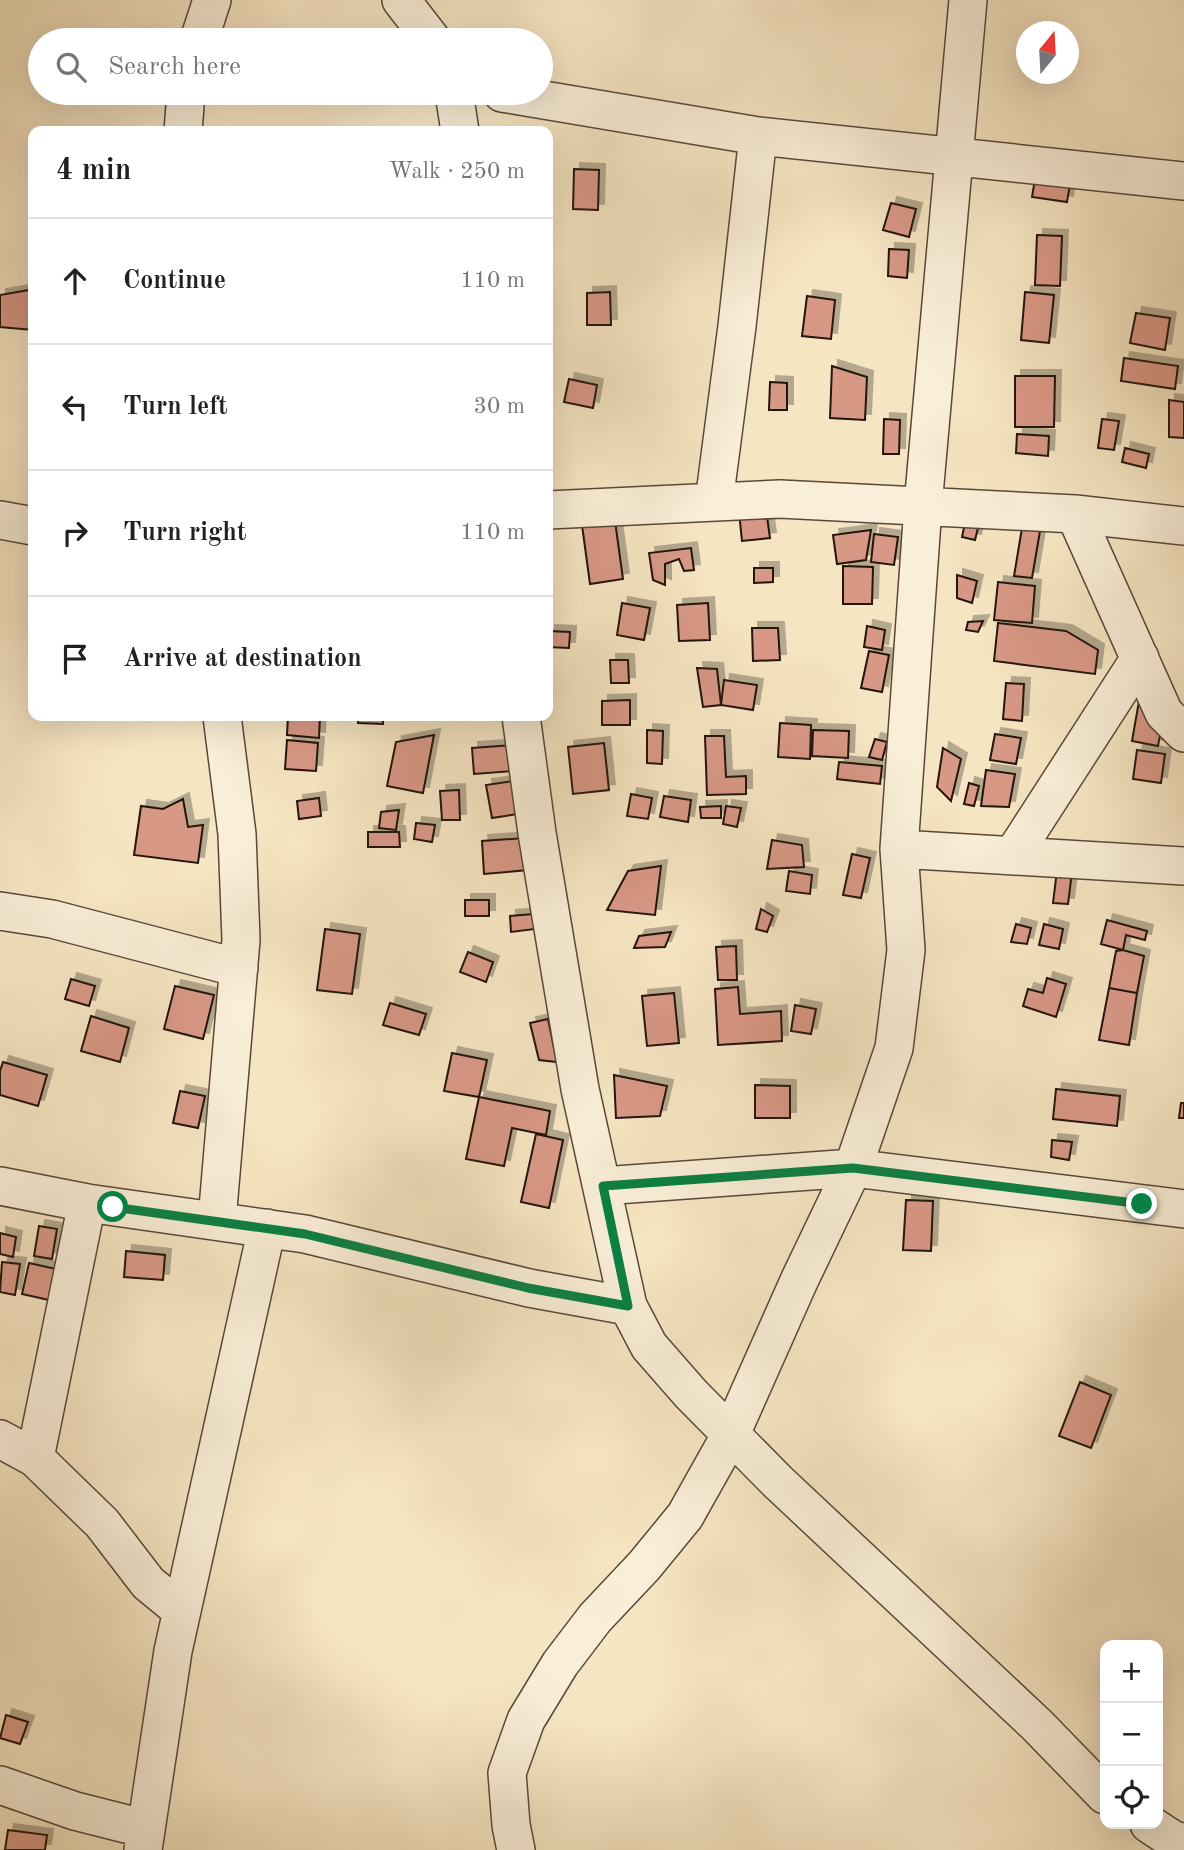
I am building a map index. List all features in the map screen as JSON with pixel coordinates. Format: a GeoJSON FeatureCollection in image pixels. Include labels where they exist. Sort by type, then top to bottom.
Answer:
{"type":"FeatureCollection","features":[{"type":"Feature","properties":{"kind":"street"},"geometry":{"type":"LineString","coordinates":[[203,28],[212,0]]}},
{"type":"Feature","properties":{"kind":"street"},"geometry":{"type":"LineString","coordinates":[[401,0],[423,28]]}},
{"type":"Feature","properties":{"kind":"street"},"geometry":{"type":"LineString","coordinates":[[516,1850],[507,1773],[526,1720],[560,1664],[595,1618],[644,1566],[685,1516],[731,1434],[853,1168],[894,1048],[906,950],[899,849],[923,506],[968,0]]}},
{"type":"Feature","properties":{"kind":"street"},"geometry":{"type":"LineString","coordinates":[[553,102],[758,136],[1184,181]]}},
{"type":"Feature","properties":{"kind":"street"},"geometry":{"type":"LineString","coordinates":[[183,126],[185,105]]}},
{"type":"Feature","properties":{"kind":"street"},"geometry":{"type":"LineString","coordinates":[[456,105],[459,126]]}},
{"type":"Feature","properties":{"kind":"street"},"geometry":{"type":"LineString","coordinates":[[714,502],[758,136]]}},
{"type":"Feature","properties":{"kind":"street"},"geometry":{"type":"LineString","coordinates":[[553,510],[780,499],[1075,514],[1184,526]]}},
{"type":"Feature","properties":{"kind":"street"},"geometry":{"type":"LineString","coordinates":[[1075,514],[1164,713],[1184,733]]}},
{"type":"Feature","properties":{"kind":"street"},"geometry":{"type":"LineString","coordinates":[[0,520],[28,525]]}},
{"type":"Feature","properties":{"kind":"street"},"geometry":{"type":"LineString","coordinates":[[1013,855],[1140,659]]}},
{"type":"Feature","properties":{"kind":"street"},"geometry":{"type":"LineString","coordinates":[[217,1220],[241,940],[237,834],[223,721]]}},
{"type":"Feature","properties":{"kind":"street"},"geometry":{"type":"LineString","coordinates":[[522,721],[537,833],[580,1088],[628,1306],[649,1346],[731,1434],[871,1571],[1037,1725],[1100,1790]]}},
{"type":"Feature","properties":{"kind":"street"},"geometry":{"type":"LineString","coordinates":[[899,849],[1184,866]]}},
{"type":"Feature","properties":{"kind":"street"},"geometry":{"type":"LineString","coordinates":[[0,911],[52,919],[239,968]]}},
{"type":"Feature","properties":{"kind":"street"},"geometry":{"type":"LineString","coordinates":[[603,1186],[853,1168],[1184,1209]]}},
{"type":"Feature","properties":{"kind":"street"},"geometry":{"type":"LineString","coordinates":[[0,1186],[88,1203],[305,1234],[528,1288],[628,1306]]}},
{"type":"Feature","properties":{"kind":"street"},"geometry":{"type":"LineString","coordinates":[[35,1458],[88,1203]]}},
{"type":"Feature","properties":{"kind":"street"},"geometry":{"type":"LineString","coordinates":[[0,1785],[144,1839],[173,1651],[267,1228]]}},
{"type":"Feature","properties":{"kind":"street"},"geometry":{"type":"LineString","coordinates":[[0,1439],[35,1458],[102,1523],[148,1583],[182,1611]]}},
{"type":"Feature","properties":{"kind":"street"},"geometry":{"type":"LineString","coordinates":[[1157,1829],[1184,1843]]}},
{"type":"Feature","properties":{"kind":"building"},"geometry":{"type":"Polygon","coordinates":[[[574,169],[599,170],[598,210],[573,209],[574,169]]]}},
{"type":"Feature","properties":{"kind":"building"},"geometry":{"type":"Polygon","coordinates":[[[1035,179],[1070,184],[1067,202],[1032,197],[1035,179]]]}},
{"type":"Feature","properties":{"kind":"building"},"geometry":{"type":"Polygon","coordinates":[[[891,203],[916,209],[909,237],[883,230],[891,203]]]}},
{"type":"Feature","properties":{"kind":"building"},"geometry":{"type":"Polygon","coordinates":[[[1037,235],[1062,236],[1060,286],[1035,285],[1037,235]]]}},
{"type":"Feature","properties":{"kind":"building"},"geometry":{"type":"Polygon","coordinates":[[[889,249],[909,250],[907,278],[888,276],[889,249]]]}},
{"type":"Feature","properties":{"kind":"building"},"geometry":{"type":"Polygon","coordinates":[[[28,290],[28,330],[0,327],[0,295],[28,290]]]}},
{"type":"Feature","properties":{"kind":"building"},"geometry":{"type":"Polygon","coordinates":[[[610,292],[611,325],[587,325],[587,293],[610,292]]]}},
{"type":"Feature","properties":{"kind":"building"},"geometry":{"type":"Polygon","coordinates":[[[1025,292],[1054,295],[1049,343],[1021,340],[1025,292]]]}},
{"type":"Feature","properties":{"kind":"building"},"geometry":{"type":"Polygon","coordinates":[[[807,296],[835,300],[831,339],[802,336],[807,296]]]}},
{"type":"Feature","properties":{"kind":"building"},"geometry":{"type":"Polygon","coordinates":[[[1136,313],[1170,318],[1165,350],[1130,343],[1136,313]]]}},
{"type":"Feature","properties":{"kind":"building"},"geometry":{"type":"Polygon","coordinates":[[[1124,358],[1178,366],[1175,389],[1121,381],[1124,358]]]}},
{"type":"Feature","properties":{"kind":"building"},"geometry":{"type":"Polygon","coordinates":[[[832,366],[867,377],[865,420],[830,418],[832,366]]]}},
{"type":"Feature","properties":{"kind":"building"},"geometry":{"type":"Polygon","coordinates":[[[1015,376],[1055,376],[1054,427],[1015,427],[1015,376]]]}},
{"type":"Feature","properties":{"kind":"building"},"geometry":{"type":"Polygon","coordinates":[[[569,379],[597,385],[593,408],[564,402],[569,379]]]}},
{"type":"Feature","properties":{"kind":"building"},"geometry":{"type":"Polygon","coordinates":[[[770,382],[787,383],[787,410],[769,410],[770,382]]]}},
{"type":"Feature","properties":{"kind":"building"},"geometry":{"type":"Polygon","coordinates":[[[1169,400],[1184,402],[1184,438],[1169,437],[1169,400]]]}},
{"type":"Feature","properties":{"kind":"building"},"geometry":{"type":"Polygon","coordinates":[[[884,419],[900,420],[899,454],[883,454],[884,419]]]}},
{"type":"Feature","properties":{"kind":"building"},"geometry":{"type":"Polygon","coordinates":[[[1102,419],[1119,421],[1114,450],[1098,448],[1102,419]]]}},
{"type":"Feature","properties":{"kind":"building"},"geometry":{"type":"Polygon","coordinates":[[[1017,434],[1049,436],[1048,456],[1016,453],[1017,434]]]}},
{"type":"Feature","properties":{"kind":"building"},"geometry":{"type":"Polygon","coordinates":[[[1125,448],[1149,454],[1146,468],[1122,462],[1125,448]]]}},
{"type":"Feature","properties":{"kind":"building"},"geometry":{"type":"Polygon","coordinates":[[[766,509],[770,538],[742,541],[739,512],[766,509]]]}},
{"type":"Feature","properties":{"kind":"building"},"geometry":{"type":"Polygon","coordinates":[[[967,513],[981,516],[975,540],[962,537],[967,513]]]}},
{"type":"Feature","properties":{"kind":"building"},"geometry":{"type":"Polygon","coordinates":[[[615,521],[623,579],[590,584],[582,525],[615,521]]]}},
{"type":"Feature","properties":{"kind":"building"},"geometry":{"type":"Polygon","coordinates":[[[1022,528],[1040,531],[1032,578],[1014,576],[1022,528]]]}},
{"type":"Feature","properties":{"kind":"building"},"geometry":{"type":"Polygon","coordinates":[[[871,530],[866,560],[837,564],[833,535],[871,530]]]}},
{"type":"Feature","properties":{"kind":"building"},"geometry":{"type":"Polygon","coordinates":[[[874,534],[898,537],[894,565],[871,562],[874,534]]]}},
{"type":"Feature","properties":{"kind":"building"},"geometry":{"type":"Polygon","coordinates":[[[691,548],[694,570],[684,571],[679,559],[665,564],[665,585],[653,580],[649,553],[691,548]]]}},
{"type":"Feature","properties":{"kind":"building"},"geometry":{"type":"Polygon","coordinates":[[[843,566],[873,567],[872,604],[843,604],[843,566]]]}},
{"type":"Feature","properties":{"kind":"building"},"geometry":{"type":"Polygon","coordinates":[[[754,568],[773,568],[773,582],[754,583],[754,568]]]}},
{"type":"Feature","properties":{"kind":"building"},"geometry":{"type":"Polygon","coordinates":[[[957,575],[977,581],[972,603],[957,598],[957,575]]]}},
{"type":"Feature","properties":{"kind":"building"},"geometry":{"type":"Polygon","coordinates":[[[998,582],[1035,586],[1032,623],[994,620],[998,582]]]}},
{"type":"Feature","properties":{"kind":"building"},"geometry":{"type":"Polygon","coordinates":[[[622,603],[650,608],[644,640],[617,635],[622,603]]]}},
{"type":"Feature","properties":{"kind":"building"},"geometry":{"type":"Polygon","coordinates":[[[708,603],[710,640],[679,641],[677,605],[708,603]]]}},
{"type":"Feature","properties":{"kind":"building"},"geometry":{"type":"Polygon","coordinates":[[[983,621],[978,632],[966,630],[968,622],[983,621]]]}},
{"type":"Feature","properties":{"kind":"building"},"geometry":{"type":"Polygon","coordinates":[[[998,623],[1066,631],[1098,650],[1095,674],[994,661],[998,623]]]}},
{"type":"Feature","properties":{"kind":"building"},"geometry":{"type":"Polygon","coordinates":[[[867,626],[885,630],[882,650],[864,647],[867,626]]]}},
{"type":"Feature","properties":{"kind":"building"},"geometry":{"type":"Polygon","coordinates":[[[752,628],[778,628],[780,660],[753,661],[752,628]]]}},
{"type":"Feature","properties":{"kind":"building"},"geometry":{"type":"Polygon","coordinates":[[[553,631],[570,632],[569,648],[553,647],[553,631]]]}},
{"type":"Feature","properties":{"kind":"building"},"geometry":{"type":"Polygon","coordinates":[[[869,651],[889,655],[882,692],[861,688],[869,651]]]}},
{"type":"Feature","properties":{"kind":"building"},"geometry":{"type":"Polygon","coordinates":[[[610,660],[628,660],[629,683],[611,683],[610,660]]]}},
{"type":"Feature","properties":{"kind":"building"},"geometry":{"type":"Polygon","coordinates":[[[697,668],[717,669],[721,705],[703,707],[697,668]]]}},
{"type":"Feature","properties":{"kind":"building"},"geometry":{"type":"Polygon","coordinates":[[[724,680],[757,685],[753,710],[721,705],[724,680]]]}},
{"type":"Feature","properties":{"kind":"building"},"geometry":{"type":"Polygon","coordinates":[[[1006,683],[1024,684],[1022,721],[1003,719],[1006,683]]]}},
{"type":"Feature","properties":{"kind":"building"},"geometry":{"type":"Polygon","coordinates":[[[630,700],[630,725],[602,725],[602,701],[630,700]]]}},
{"type":"Feature","properties":{"kind":"building"},"geometry":{"type":"Polygon","coordinates":[[[1139,701],[1164,713],[1158,746],[1132,741],[1139,701]]]}},
{"type":"Feature","properties":{"kind":"building"},"geometry":{"type":"Polygon","coordinates":[[[288,721],[320,721],[319,738],[287,735],[288,721]]]}},
{"type":"Feature","properties":{"kind":"building"},"geometry":{"type":"Polygon","coordinates":[[[358,721],[383,721],[383,724],[358,721]]]}},
{"type":"Feature","properties":{"kind":"building"},"geometry":{"type":"Polygon","coordinates":[[[780,723],[811,725],[810,759],[778,757],[780,723]]]}},
{"type":"Feature","properties":{"kind":"building"},"geometry":{"type":"Polygon","coordinates":[[[647,730],[663,731],[662,764],[647,763],[647,730]]]}},
{"type":"Feature","properties":{"kind":"building"},"geometry":{"type":"Polygon","coordinates":[[[813,730],[849,731],[848,758],[812,756],[813,730]]]}},
{"type":"Feature","properties":{"kind":"building"},"geometry":{"type":"Polygon","coordinates":[[[995,734],[1021,738],[1016,764],[990,760],[995,734]]]}},
{"type":"Feature","properties":{"kind":"building"},"geometry":{"type":"Polygon","coordinates":[[[434,735],[423,793],[387,786],[396,742],[434,735]]]}},
{"type":"Feature","properties":{"kind":"building"},"geometry":{"type":"Polygon","coordinates":[[[705,736],[724,736],[726,777],[746,776],[746,794],[707,795],[705,736]]]}},
{"type":"Feature","properties":{"kind":"building"},"geometry":{"type":"Polygon","coordinates":[[[875,739],[887,742],[882,760],[869,757],[875,739]]]}},
{"type":"Feature","properties":{"kind":"building"},"geometry":{"type":"Polygon","coordinates":[[[287,740],[318,743],[316,771],[285,769],[287,740]]]}},
{"type":"Feature","properties":{"kind":"building"},"geometry":{"type":"Polygon","coordinates":[[[604,743],[609,790],[573,794],[568,747],[604,743]]]}},
{"type":"Feature","properties":{"kind":"building"},"geometry":{"type":"Polygon","coordinates":[[[512,745],[515,771],[474,774],[472,748],[512,745]]]}},
{"type":"Feature","properties":{"kind":"building"},"geometry":{"type":"Polygon","coordinates":[[[943,748],[961,759],[951,801],[937,787],[943,748]]]}},
{"type":"Feature","properties":{"kind":"building"},"geometry":{"type":"Polygon","coordinates":[[[1137,750],[1165,754],[1161,783],[1133,779],[1137,750]]]}},
{"type":"Feature","properties":{"kind":"building"},"geometry":{"type":"Polygon","coordinates":[[[839,762],[882,766],[880,784],[837,779],[839,762]]]}},
{"type":"Feature","properties":{"kind":"building"},"geometry":{"type":"Polygon","coordinates":[[[986,770],[1015,774],[1009,807],[981,806],[986,770]]]}},
{"type":"Feature","properties":{"kind":"building"},"geometry":{"type":"Polygon","coordinates":[[[513,781],[518,814],[492,818],[486,785],[513,781]]]}},
{"type":"Feature","properties":{"kind":"building"},"geometry":{"type":"Polygon","coordinates":[[[969,783],[979,786],[974,806],[964,804],[969,783]]]}},
{"type":"Feature","properties":{"kind":"building"},"geometry":{"type":"Polygon","coordinates":[[[459,790],[460,820],[442,820],[440,791],[459,790]]]}},
{"type":"Feature","properties":{"kind":"building"},"geometry":{"type":"Polygon","coordinates":[[[631,794],[652,798],[648,819],[627,816],[631,794]]]}},
{"type":"Feature","properties":{"kind":"building"},"geometry":{"type":"Polygon","coordinates":[[[664,796],[691,800],[688,822],[660,817],[664,796]]]}},
{"type":"Feature","properties":{"kind":"building"},"geometry":{"type":"Polygon","coordinates":[[[319,798],[321,816],[299,819],[297,801],[319,798]]]}},
{"type":"Feature","properties":{"kind":"building"},"geometry":{"type":"Polygon","coordinates":[[[183,799],[188,827],[203,825],[198,863],[134,855],[141,806],[163,809],[183,799]]]}},
{"type":"Feature","properties":{"kind":"building"},"geometry":{"type":"Polygon","coordinates":[[[721,806],[721,818],[701,818],[700,807],[721,806]]]}},
{"type":"Feature","properties":{"kind":"building"},"geometry":{"type":"Polygon","coordinates":[[[726,806],[741,808],[737,827],[723,824],[726,806]]]}},
{"type":"Feature","properties":{"kind":"building"},"geometry":{"type":"Polygon","coordinates":[[[399,810],[396,830],[379,828],[381,812],[399,810]]]}},
{"type":"Feature","properties":{"kind":"building"},"geometry":{"type":"Polygon","coordinates":[[[416,823],[435,825],[432,842],[414,839],[416,823]]]}},
{"type":"Feature","properties":{"kind":"building"},"geometry":{"type":"Polygon","coordinates":[[[368,832],[399,832],[400,847],[368,847],[368,832]]]}},
{"type":"Feature","properties":{"kind":"building"},"geometry":{"type":"Polygon","coordinates":[[[525,838],[528,870],[484,874],[482,841],[525,838]]]}},
{"type":"Feature","properties":{"kind":"building"},"geometry":{"type":"Polygon","coordinates":[[[772,840],[802,845],[804,867],[767,869],[772,840]]]}},
{"type":"Feature","properties":{"kind":"building"},"geometry":{"type":"Polygon","coordinates":[[[852,854],[870,858],[861,898],[843,895],[852,854]]]}},
{"type":"Feature","properties":{"kind":"building"},"geometry":{"type":"Polygon","coordinates":[[[661,866],[655,915],[607,910],[628,871],[661,866]]]}},
{"type":"Feature","properties":{"kind":"building"},"geometry":{"type":"Polygon","coordinates":[[[1057,870],[1072,872],[1068,904],[1053,903],[1057,870]]]}},
{"type":"Feature","properties":{"kind":"building"},"geometry":{"type":"Polygon","coordinates":[[[789,871],[812,875],[810,894],[786,891],[789,871]]]}},
{"type":"Feature","properties":{"kind":"building"},"geometry":{"type":"Polygon","coordinates":[[[465,900],[489,900],[489,916],[465,916],[465,900]]]}},
{"type":"Feature","properties":{"kind":"building"},"geometry":{"type":"Polygon","coordinates":[[[761,909],[773,916],[767,932],[756,929],[761,909]]]}},
{"type":"Feature","properties":{"kind":"building"},"geometry":{"type":"Polygon","coordinates":[[[533,914],[535,929],[511,932],[510,916],[533,914]]]}},
{"type":"Feature","properties":{"kind":"building"},"geometry":{"type":"Polygon","coordinates":[[[1107,920],[1147,931],[1145,940],[1126,935],[1123,950],[1101,944],[1107,920]]]}},
{"type":"Feature","properties":{"kind":"building"},"geometry":{"type":"Polygon","coordinates":[[[1016,924],[1031,928],[1027,944],[1011,942],[1016,924]]]}},
{"type":"Feature","properties":{"kind":"building"},"geometry":{"type":"Polygon","coordinates":[[[1044,924],[1063,929],[1059,949],[1039,945],[1044,924]]]}},
{"type":"Feature","properties":{"kind":"building"},"geometry":{"type":"Polygon","coordinates":[[[325,929],[360,934],[352,994],[317,990],[325,929]]]}},
{"type":"Feature","properties":{"kind":"building"},"geometry":{"type":"Polygon","coordinates":[[[671,932],[665,947],[634,948],[639,936],[671,932]]]}},
{"type":"Feature","properties":{"kind":"building"},"geometry":{"type":"Polygon","coordinates":[[[736,946],[737,980],[718,980],[716,947],[736,946]]]}},
{"type":"Feature","properties":{"kind":"building"},"geometry":{"type":"Polygon","coordinates":[[[1123,950],[1144,956],[1137,993],[1109,988],[1116,951],[1123,950]]]}},
{"type":"Feature","properties":{"kind":"building"},"geometry":{"type":"Polygon","coordinates":[[[468,952],[493,962],[486,982],[460,972],[468,952]]]}},
{"type":"Feature","properties":{"kind":"building"},"geometry":{"type":"Polygon","coordinates":[[[1047,978],[1066,984],[1056,1017],[1023,1006],[1028,989],[1043,993],[1047,978]]]}},
{"type":"Feature","properties":{"kind":"building"},"geometry":{"type":"Polygon","coordinates":[[[71,979],[95,986],[89,1006],[65,999],[71,979]]]}},
{"type":"Feature","properties":{"kind":"building"},"geometry":{"type":"Polygon","coordinates":[[[175,986],[214,995],[203,1039],[164,1029],[175,986]]]}},
{"type":"Feature","properties":{"kind":"building"},"geometry":{"type":"Polygon","coordinates":[[[738,987],[740,1014],[781,1011],[782,1041],[718,1045],[715,989],[738,987]]]}},
{"type":"Feature","properties":{"kind":"building"},"geometry":{"type":"Polygon","coordinates":[[[1109,988],[1137,993],[1129,1045],[1099,1040],[1109,988]]]}},
{"type":"Feature","properties":{"kind":"building"},"geometry":{"type":"Polygon","coordinates":[[[674,993],[679,1043],[647,1046],[642,996],[674,993]]]}},
{"type":"Feature","properties":{"kind":"building"},"geometry":{"type":"Polygon","coordinates":[[[390,1003],[426,1014],[419,1035],[383,1025],[390,1003]]]}},
{"type":"Feature","properties":{"kind":"building"},"geometry":{"type":"Polygon","coordinates":[[[795,1005],[816,1009],[811,1034],[791,1031],[795,1005]]]}},
{"type":"Feature","properties":{"kind":"building"},"geometry":{"type":"Polygon","coordinates":[[[91,1016],[129,1028],[120,1062],[81,1051],[91,1016]]]}},
{"type":"Feature","properties":{"kind":"building"},"geometry":{"type":"Polygon","coordinates":[[[548,1019],[557,1062],[539,1060],[530,1023],[548,1019]]]}},
{"type":"Feature","properties":{"kind":"building"},"geometry":{"type":"Polygon","coordinates":[[[452,1053],[487,1060],[479,1097],[444,1091],[452,1053]]]}},
{"type":"Feature","properties":{"kind":"building"},"geometry":{"type":"Polygon","coordinates":[[[3,1062],[47,1075],[38,1106],[0,1095],[0,1071],[3,1062]]]}},
{"type":"Feature","properties":{"kind":"building"},"geometry":{"type":"Polygon","coordinates":[[[614,1075],[667,1086],[660,1116],[616,1118],[614,1075]]]}},
{"type":"Feature","properties":{"kind":"building"},"geometry":{"type":"Polygon","coordinates":[[[755,1085],[790,1086],[790,1118],[755,1118],[755,1085]]]}},
{"type":"Feature","properties":{"kind":"building"},"geometry":{"type":"Polygon","coordinates":[[[1056,1089],[1120,1096],[1117,1126],[1053,1119],[1056,1089]]]}},
{"type":"Feature","properties":{"kind":"building"},"geometry":{"type":"Polygon","coordinates":[[[180,1091],[205,1096],[198,1128],[173,1123],[180,1091]]]}},
{"type":"Feature","properties":{"kind":"building"},"geometry":{"type":"Polygon","coordinates":[[[479,1097],[550,1111],[546,1135],[512,1128],[504,1166],[466,1159],[479,1097]]]}},
{"type":"Feature","properties":{"kind":"building"},"geometry":{"type":"Polygon","coordinates":[[[1181,1103],[1184,1103],[1184,1118],[1179,1118],[1181,1103]]]}},
{"type":"Feature","properties":{"kind":"building"},"geometry":{"type":"Polygon","coordinates":[[[536,1134],[563,1140],[549,1208],[521,1202],[536,1134]]]}},
{"type":"Feature","properties":{"kind":"building"},"geometry":{"type":"Polygon","coordinates":[[[1052,1140],[1072,1142],[1069,1160],[1051,1157],[1052,1140]]]}},
{"type":"Feature","properties":{"kind":"building"},"geometry":{"type":"Polygon","coordinates":[[[906,1200],[933,1201],[931,1251],[903,1250],[906,1200]]]}},
{"type":"Feature","properties":{"kind":"building"},"geometry":{"type":"Polygon","coordinates":[[[39,1226],[57,1229],[52,1259],[34,1256],[39,1226]]]}},
{"type":"Feature","properties":{"kind":"building"},"geometry":{"type":"Polygon","coordinates":[[[0,1233],[16,1237],[13,1257],[0,1254],[0,1233]]]}},
{"type":"Feature","properties":{"kind":"building"},"geometry":{"type":"Polygon","coordinates":[[[126,1251],[165,1255],[163,1280],[124,1277],[126,1251]]]}},
{"type":"Feature","properties":{"kind":"building"},"geometry":{"type":"Polygon","coordinates":[[[2,1262],[20,1264],[15,1295],[0,1292],[2,1262]]]}},
{"type":"Feature","properties":{"kind":"building"},"geometry":{"type":"Polygon","coordinates":[[[29,1263],[56,1269],[49,1300],[22,1294],[29,1263]]]}},
{"type":"Feature","properties":{"kind":"building"},"geometry":{"type":"Polygon","coordinates":[[[1080,1382],[1111,1395],[1091,1448],[1059,1436],[1080,1382]]]}},
{"type":"Feature","properties":{"kind":"building"},"geometry":{"type":"Polygon","coordinates":[[[6,1715],[28,1722],[20,1744],[0,1738],[6,1715]]]}},
{"type":"Feature","properties":{"kind":"building"},"geometry":{"type":"Polygon","coordinates":[[[8,1830],[47,1835],[45,1850],[5,1850],[8,1830]]]}},
{"type":"Feature","properties":{"kind":"route"},"geometry":{"type":"LineString","coordinates":[[113,1207],[305,1234],[528,1288],[628,1306],[603,1186],[853,1168],[1142,1204]]}}]}
